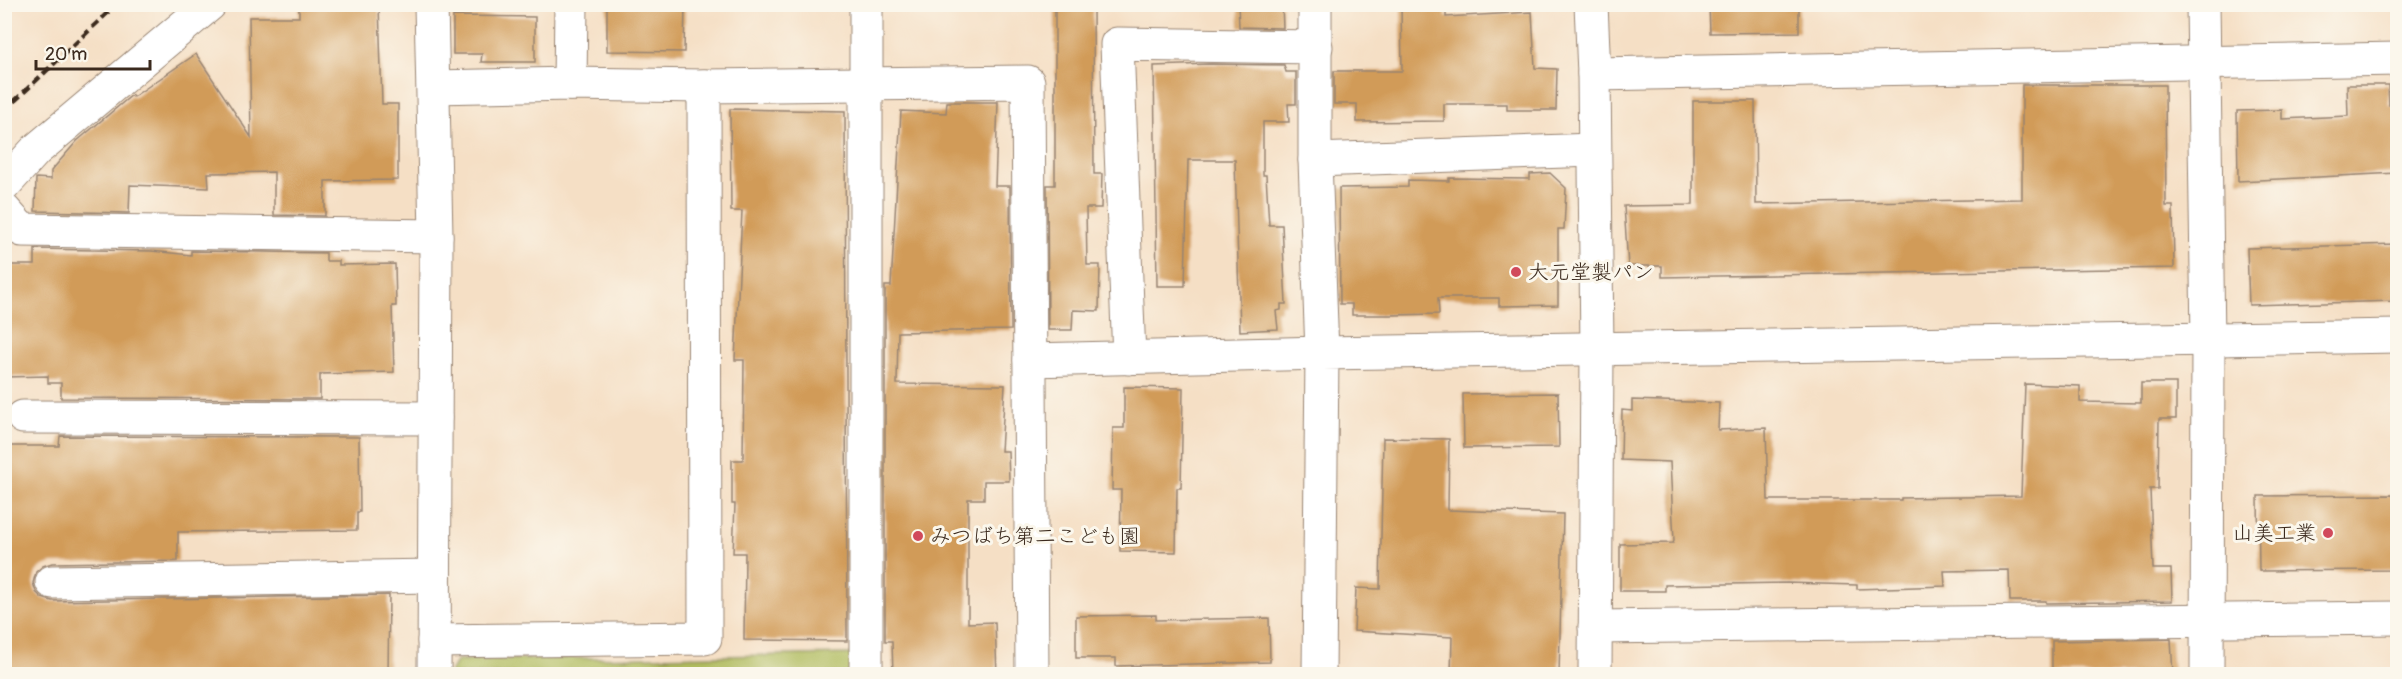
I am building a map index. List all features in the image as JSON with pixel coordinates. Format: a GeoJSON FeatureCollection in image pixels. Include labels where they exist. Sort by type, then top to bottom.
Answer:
{"type":"FeatureCollection","features":[{"type":"Feature","properties":{"kind":"street"},"geometry":{"type":"LineString","coordinates":[[4,185],[36,150],[210,4]]}},
{"type":"Feature","properties":{"kind":"street"},"geometry":{"type":"LineString","coordinates":[[431,4],[436,236],[434,675]]}},
{"type":"Feature","properties":{"kind":"street"},"geometry":{"type":"LineString","coordinates":[[570,84],[571,4]]}},
{"type":"Feature","properties":{"kind":"street"},"geometry":{"type":"LineString","coordinates":[[866,4],[866,675]]}},
{"type":"Feature","properties":{"kind":"street"},"geometry":{"type":"LineString","coordinates":[[1315,4],[1315,160],[1322,353],[1319,675]]}},
{"type":"Feature","properties":{"kind":"street"},"geometry":{"type":"LineString","coordinates":[[1591,4],[1597,350],[1595,675]]}},
{"type":"Feature","properties":{"kind":"street"},"geometry":{"type":"LineString","coordinates":[[2203,4],[2208,339],[2207,675]]}},
{"type":"Feature","properties":{"kind":"street"},"geometry":{"type":"LineString","coordinates":[[1130,358],[1117,44],[1316,46]]}},
{"type":"Feature","properties":{"kind":"street"},"geometry":{"type":"LineString","coordinates":[[1594,74],[2397,59]]}},
{"type":"Feature","properties":{"kind":"street"},"geometry":{"type":"LineString","coordinates":[[434,87],[570,84],[704,86],[1028,82],[1032,675]]}},
{"type":"Feature","properties":{"kind":"street"},"geometry":{"type":"LineString","coordinates":[[435,641],[705,638],[704,86]]}},
{"type":"Feature","properties":{"kind":"street"},"geometry":{"type":"LineString","coordinates":[[1315,160],[1593,150]]}},
{"type":"Feature","properties":{"kind":"street"},"geometry":{"type":"LineString","coordinates":[[4,210],[22,230],[436,236]]}},
{"type":"Feature","properties":{"kind":"street"},"geometry":{"type":"LineString","coordinates":[[1030,360],[1322,353],[2397,336]]}},
{"type":"Feature","properties":{"kind":"street"},"geometry":{"type":"LineString","coordinates":[[22,417],[435,418]]}},
{"type":"Feature","properties":{"kind":"street"},"geometry":{"type":"LineString","coordinates":[[52,582],[434,576]]}},
{"type":"Feature","properties":{"kind":"street"},"geometry":{"type":"LineString","coordinates":[[1595,627],[2397,618]]}},
{"type":"Feature","properties":{"kind":"green space"},"geometry":{"type":"Polygon","coordinates":[[[855,654],[855,674],[449,674],[457,660],[855,654]]]}},
{"type":"Feature","properties":{"kind":"building"},"geometry":{"type":"Polygon","coordinates":[[[299,4],[379,4],[382,104],[398,104],[398,180],[325,181],[325,216],[274,215],[274,172],[208,173],[209,188],[130,185],[129,213],[35,211],[36,178],[51,179],[51,171],[77,141],[132,95],[133,97],[196,54],[251,137],[249,17],[299,17],[299,4]]]}},
{"type":"Feature","properties":{"kind":"building"},"geometry":{"type":"Polygon","coordinates":[[[607,4],[685,4],[684,52],[607,51],[607,4]]]}},
{"type":"Feature","properties":{"kind":"building"},"geometry":{"type":"Polygon","coordinates":[[[1055,4],[1093,4],[1094,174],[1102,174],[1101,208],[1086,208],[1087,265],[1100,265],[1099,311],[1073,310],[1072,330],[1048,330],[1047,185],[1055,185],[1055,4]]]}},
{"type":"Feature","properties":{"kind":"building"},"geometry":{"type":"Polygon","coordinates":[[[1238,4],[1282,4],[1283,28],[1239,27],[1238,4]]]}},
{"type":"Feature","properties":{"kind":"building"},"geometry":{"type":"Polygon","coordinates":[[[1401,4],[1446,4],[1446,17],[1532,12],[1535,68],[1557,69],[1556,110],[1507,110],[1507,104],[1444,104],[1444,121],[1357,122],[1357,104],[1334,104],[1334,71],[1402,71],[1401,4]]]}},
{"type":"Feature","properties":{"kind":"building"},"geometry":{"type":"Polygon","coordinates":[[[1709,4],[1799,4],[1799,32],[1710,33],[1709,4]]]}},
{"type":"Feature","properties":{"kind":"building"},"geometry":{"type":"Polygon","coordinates":[[[453,16],[535,17],[535,62],[481,62],[482,54],[453,54],[453,16]]]}},
{"type":"Feature","properties":{"kind":"building"},"geometry":{"type":"Polygon","coordinates":[[[1284,65],[1286,72],[1296,72],[1296,104],[1288,104],[1289,122],[1263,122],[1263,175],[1266,175],[1269,225],[1282,225],[1286,304],[1281,304],[1281,310],[1276,311],[1278,329],[1240,331],[1235,160],[1188,160],[1185,286],[1157,286],[1154,66],[1284,65]]]}},
{"type":"Feature","properties":{"kind":"building"},"geometry":{"type":"Polygon","coordinates":[[[2022,85],[2165,85],[2166,206],[2173,206],[2174,268],[1662,277],[1662,266],[1628,266],[1624,206],[1693,205],[1693,101],[1755,101],[1756,204],[2022,199],[2022,85]]]}},
{"type":"Feature","properties":{"kind":"building"},"geometry":{"type":"Polygon","coordinates":[[[2347,85],[2388,85],[2389,105],[2397,105],[2397,173],[2238,181],[2237,111],[2282,110],[2282,119],[2348,116],[2347,85]]]}},
{"type":"Feature","properties":{"kind":"building"},"geometry":{"type":"Polygon","coordinates":[[[947,102],[998,102],[995,186],[1010,186],[1011,330],[898,332],[897,384],[1005,385],[1001,451],[1008,451],[1009,481],[984,481],[984,499],[968,499],[968,623],[995,622],[997,675],[893,675],[892,641],[885,641],[885,286],[891,286],[901,111],[946,113],[947,102]]]}},
{"type":"Feature","properties":{"kind":"building"},"geometry":{"type":"Polygon","coordinates":[[[730,109],[845,111],[847,641],[744,640],[745,553],[733,553],[735,504],[732,504],[732,460],[743,460],[744,360],[735,360],[742,211],[731,211],[730,109]]]}},
{"type":"Feature","properties":{"kind":"building"},"geometry":{"type":"Polygon","coordinates":[[[1550,173],[1566,188],[1564,229],[1558,229],[1558,305],[1499,306],[1499,298],[1438,298],[1439,314],[1352,315],[1352,304],[1340,304],[1339,188],[1408,187],[1408,180],[1449,181],[1449,178],[1530,179],[1530,174],[1550,173]]]}},
{"type":"Feature","properties":{"kind":"building"},"geometry":{"type":"Polygon","coordinates":[[[2397,244],[2397,301],[2249,305],[2247,248],[2397,244]]]}},
{"type":"Feature","properties":{"kind":"building"},"geometry":{"type":"Polygon","coordinates":[[[35,249],[151,251],[191,255],[191,251],[326,253],[326,261],[339,261],[339,265],[395,264],[396,306],[392,306],[394,372],[320,374],[320,399],[61,398],[61,383],[48,383],[48,376],[4,377],[4,265],[35,265],[35,249]]]}},
{"type":"Feature","properties":{"kind":"building"},"geometry":{"type":"Polygon","coordinates":[[[2141,383],[2176,383],[2176,419],[2159,419],[2158,489],[2150,489],[2153,569],[2171,569],[2172,601],[2046,603],[2046,601],[2010,601],[2009,570],[1944,571],[1945,586],[1857,589],[1857,585],[1787,583],[1665,585],[1665,591],[1620,591],[1620,544],[1673,543],[1674,541],[1670,462],[1621,460],[1622,410],[1632,411],[1632,400],[1719,403],[1718,430],[1766,428],[1768,500],[1901,500],[1901,498],[2021,496],[2025,384],[2080,386],[2080,402],[2141,403],[2141,383]]]}},
{"type":"Feature","properties":{"kind":"building"},"geometry":{"type":"Polygon","coordinates":[[[1124,387],[1183,388],[1181,488],[1177,488],[1176,552],[1120,551],[1121,490],[1112,490],[1113,428],[1124,428],[1124,387]]]}},
{"type":"Feature","properties":{"kind":"building"},"geometry":{"type":"Polygon","coordinates":[[[1558,393],[1559,447],[1464,448],[1463,394],[1558,393]]]}},
{"type":"Feature","properties":{"kind":"building"},"geometry":{"type":"Polygon","coordinates":[[[60,436],[359,437],[360,512],[357,512],[357,530],[178,532],[178,561],[52,563],[36,572],[33,583],[36,592],[42,598],[52,601],[389,595],[388,675],[4,675],[4,446],[59,446],[60,436]]]}},
{"type":"Feature","properties":{"kind":"building"},"geometry":{"type":"Polygon","coordinates":[[[1383,438],[1449,439],[1448,510],[1563,514],[1559,675],[1451,675],[1452,637],[1354,631],[1356,588],[1380,589],[1383,438]]]}},
{"type":"Feature","properties":{"kind":"building","name":"山美工業"},"geometry":{"type":"Polygon","coordinates":[[[2397,495],[2397,570],[2259,571],[2258,496],[2397,495]]]}},
{"type":"Feature","properties":{"kind":"building"},"geometry":{"type":"Polygon","coordinates":[[[1156,615],[1156,620],[1269,618],[1270,662],[1116,666],[1116,658],[1076,658],[1076,616],[1156,615]]]}},
{"type":"Feature","properties":{"kind":"building"},"geometry":{"type":"Polygon","coordinates":[[[2171,639],[2173,675],[2052,675],[2052,641],[2171,639]]]}},
{"type":"Feature","properties":{"kind":"railway"},"geometry":{"type":"LineString","coordinates":[[4,111],[117,4]]}},
{"type":"Feature","properties":{"kind":"place","name":"大元堂製パン"},"geometry":{"type":"Point","coordinates":[1516,272]}},
{"type":"Feature","properties":{"kind":"place","name":"山美工業"},"geometry":{"type":"Point","coordinates":[2328,533]}},
{"type":"Feature","properties":{"kind":"place","name":"みつばち第二こども園"},"geometry":{"type":"Point","coordinates":[918,536]}}]}
